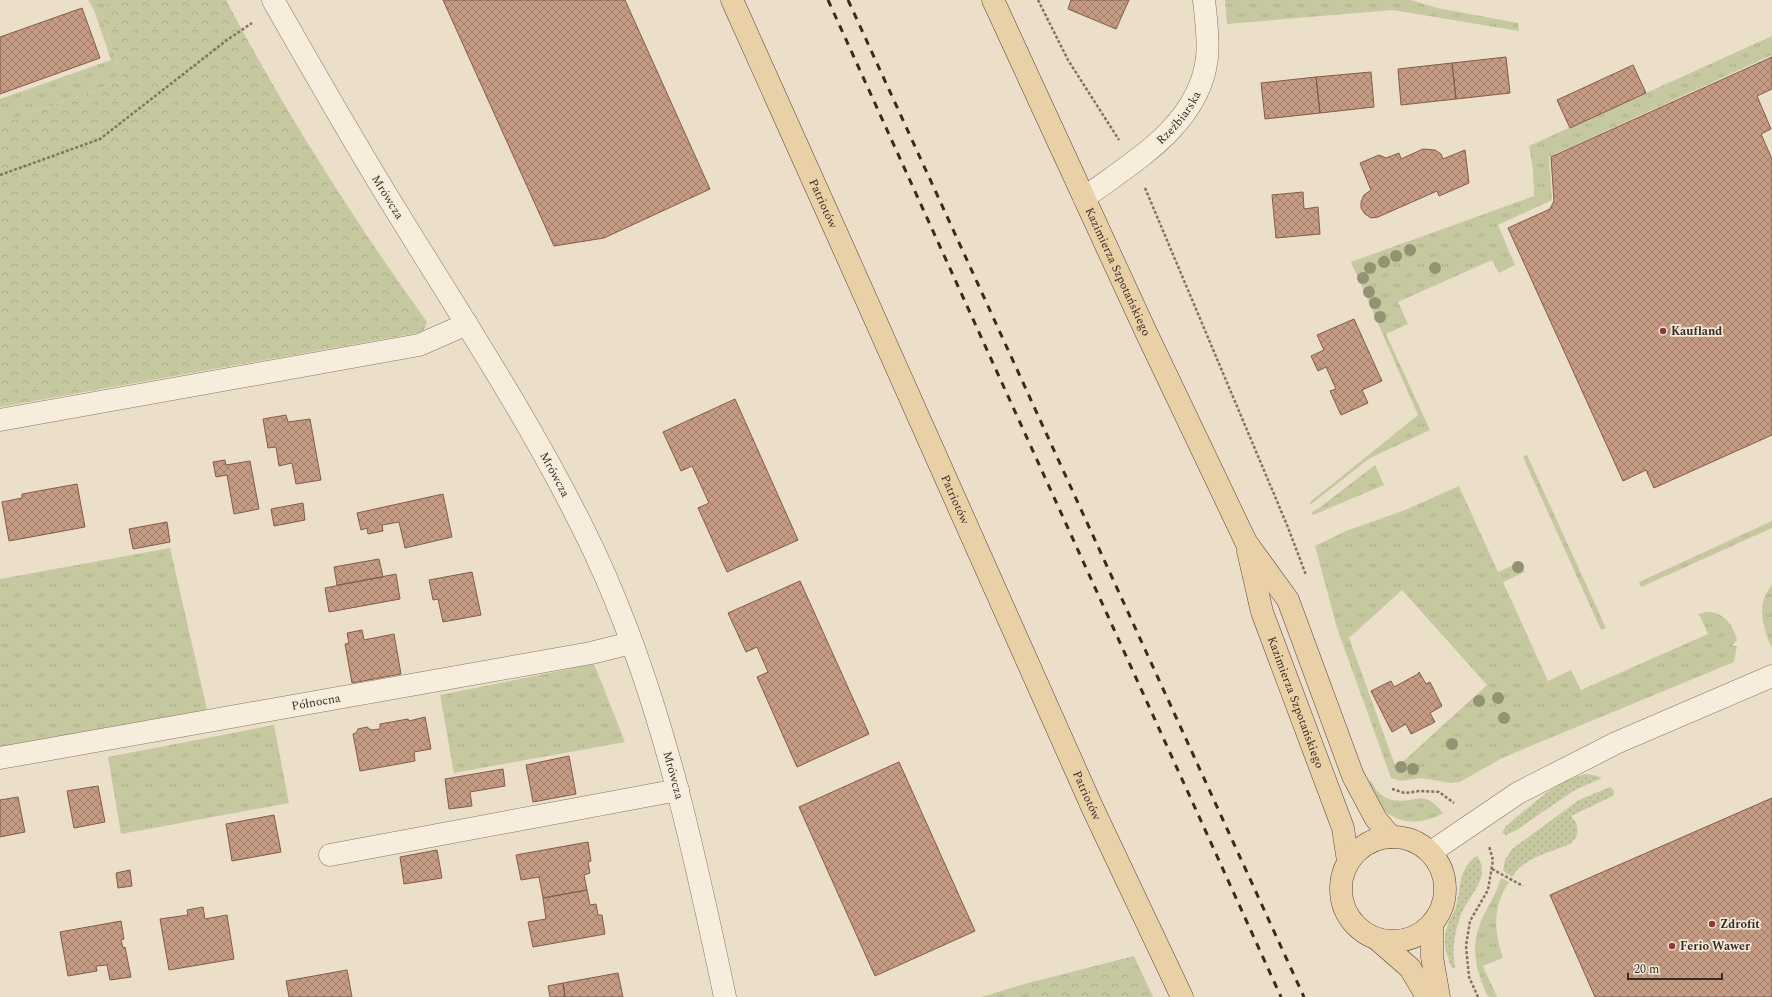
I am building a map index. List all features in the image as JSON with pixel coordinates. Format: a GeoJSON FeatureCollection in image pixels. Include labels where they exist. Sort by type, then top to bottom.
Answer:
{"type":"FeatureCollection","features":[{"type":"Feature","properties":{"kind":"main road","name":"Patriotów"},"geometry":{"type":"LineString","coordinates":[[732,0],[1093,809],[1182,997]]}},
{"type":"Feature","properties":{"kind":"main road","name":"Kazimierza Szpotańskiego"},"geometry":{"type":"LineString","coordinates":[[993,0],[1145,330],[1246,542],[1288,600],[1353,776],[1376,819],[1391,837]]}},
{"type":"Feature","properties":{"kind":"main road","name":"Kazimierza Szpotańskiego"},"geometry":{"type":"LineString","coordinates":[[1246,542],[1262,612],[1343,828],[1348,861]]}},
{"type":"Feature","properties":{"kind":"main road"},"geometry":{"type":"LineString","coordinates":[[1378,940],[1397,942],[1416,937],[1432,926],[1442,909],[1446,890],[1443,871],[1431,852],[1413,840],[1391,837],[1380,838],[1360,848],[1348,861],[1341,880],[1341,899],[1348,917],[1361,931],[1378,940],[1410,968],[1427,997]]}},
{"type":"Feature","properties":{"kind":"main road"},"geometry":{"type":"LineString","coordinates":[[1432,926],[1432,957],[1439,997]]}},
{"type":"Feature","properties":{"kind":"street","name":"Mrówcza"},"geometry":{"type":"LineString","coordinates":[[273,0],[335,110],[518,408],[559,480],[594,552],[631,643],[662,734],[678,790],[724,997]]}},
{"type":"Feature","properties":{"kind":"street","name":"Rzeźbiarska"},"geometry":{"type":"LineString","coordinates":[[1084,198],[1170,132],[1191,105],[1203,78],[1207,58],[1208,40],[1204,0]]}},
{"type":"Feature","properties":{"kind":"street"},"geometry":{"type":"LineString","coordinates":[[0,420],[419,345],[467,324]]}},
{"type":"Feature","properties":{"kind":"street","name":"Północna"},"geometry":{"type":"LineString","coordinates":[[0,758],[591,653],[631,643]]}},
{"type":"Feature","properties":{"kind":"street"},"geometry":{"type":"LineString","coordinates":[[1431,852],[1473,825],[1518,793],[1616,743],[1772,676]]}},
{"type":"Feature","properties":{"kind":"street"},"geometry":{"type":"LineString","coordinates":[[330,855],[678,790]]}},
{"type":"Feature","properties":{"kind":"path"},"geometry":{"type":"LineString","coordinates":[[1038,0],[1068,60],[1133,161],[1287,525],[1307,578]]}},
{"type":"Feature","properties":{"kind":"path"},"geometry":{"type":"LineString","coordinates":[[0,175],[100,139],[227,40],[252,23]]}},
{"type":"Feature","properties":{"kind":"path"},"geometry":{"type":"LineString","coordinates":[[1387,788],[1405,793],[1420,791],[1439,792],[1453,802],[1488,844],[1493,860],[1488,890],[1470,921],[1466,946],[1469,977],[1478,997]]}},
{"type":"Feature","properties":{"kind":"path"},"geometry":{"type":"LineString","coordinates":[[1492,869],[1523,886]]}},
{"type":"Feature","properties":{"kind":"green space"},"geometry":{"type":"Polygon","coordinates":[[[88,0],[110,0],[100,14],[124,80],[0,124],[0,99],[111,60],[94,10],[88,0]]]}},
{"type":"Feature","properties":{"kind":"green space"},"geometry":{"type":"Polygon","coordinates":[[[110,0],[226,0],[296,124],[346,204],[427,322],[423,332],[0,407],[0,124],[124,80],[100,14],[110,0]]]}},
{"type":"Feature","properties":{"kind":"green space"},"geometry":{"type":"Polygon","coordinates":[[[1225,0],[1411,0],[1437,8],[1518,23],[1519,31],[1393,10],[1227,24],[1225,0]]]}},
{"type":"Feature","properties":{"kind":"green space"},"geometry":{"type":"Polygon","coordinates":[[[1772,36],[1772,55],[1549,157],[1552,200],[1498,225],[1515,265],[1499,273],[1492,260],[1398,302],[1408,324],[1386,334],[1430,430],[1370,458],[1310,505],[1310,502],[1418,415],[1351,262],[1534,196],[1533,171],[1529,146],[1772,36]]]}},
{"type":"Feature","properties":{"kind":"green space"},"geometry":{"type":"Polygon","coordinates":[[[1527,455],[1606,628],[1601,630],[1523,457],[1527,455]]]}},
{"type":"Feature","properties":{"kind":"green space"},"geometry":{"type":"Polygon","coordinates":[[[1375,465],[1384,485],[1313,515],[1312,512],[1375,465]]]}},
{"type":"Feature","properties":{"kind":"green space"},"geometry":{"type":"Polygon","coordinates":[[[1459,486],[1498,572],[1520,562],[1525,572],[1503,582],[1548,681],[1571,670],[1581,690],[1708,634],[1699,614],[1706,612],[1719,614],[1732,628],[1737,640],[1733,644],[1733,646],[1737,646],[1734,662],[1502,758],[1460,782],[1451,783],[1421,778],[1401,781],[1391,778],[1337,628],[1315,546],[1346,531],[1405,510],[1459,486]],[[1402,590],[1349,638],[1396,768],[1487,685],[1402,590]]]}},
{"type":"Feature","properties":{"kind":"green space"},"geometry":{"type":"Polygon","coordinates":[[[1772,521],[1772,528],[1641,587],[1639,582],[1772,521]]]}},
{"type":"Feature","properties":{"kind":"green space"},"geometry":{"type":"Polygon","coordinates":[[[170,548],[208,714],[0,747],[0,579],[170,548]]]}},
{"type":"Feature","properties":{"kind":"green space"},"geometry":{"type":"Polygon","coordinates":[[[1772,585],[1771,647],[1763,623],[1762,608],[1767,593],[1772,585]]]}},
{"type":"Feature","properties":{"kind":"green space"},"geometry":{"type":"Polygon","coordinates":[[[594,664],[625,742],[454,773],[440,695],[594,664]]]}},
{"type":"Feature","properties":{"kind":"green space"},"geometry":{"type":"Polygon","coordinates":[[[274,725],[289,803],[121,834],[108,757],[274,725]]]}},
{"type":"Feature","properties":{"kind":"green space"},"geometry":{"type":"Polygon","coordinates":[[[1585,774],[1602,778],[1575,790],[1515,831],[1506,835],[1502,833],[1506,826],[1543,796],[1563,782],[1585,774]]]}},
{"type":"Feature","properties":{"kind":"green space"},"geometry":{"type":"Polygon","coordinates":[[[1371,781],[1378,792],[1386,798],[1403,801],[1424,798],[1437,806],[1443,813],[1436,817],[1412,822],[1404,821],[1389,815],[1374,796],[1367,782],[1371,781]]]}},
{"type":"Feature","properties":{"kind":"green space"},"geometry":{"type":"Polygon","coordinates":[[[1610,787],[1614,791],[1614,795],[1571,816],[1576,823],[1578,830],[1574,841],[1530,860],[1517,870],[1512,877],[1503,871],[1505,860],[1512,849],[1579,800],[1610,787]]]}},
{"type":"Feature","properties":{"kind":"green space"},"geometry":{"type":"Polygon","coordinates":[[[1477,856],[1481,864],[1482,872],[1477,887],[1463,909],[1458,923],[1454,948],[1455,968],[1452,968],[1446,950],[1445,934],[1448,923],[1455,909],[1463,873],[1466,867],[1477,856]]]}},
{"type":"Feature","properties":{"kind":"green space"},"geometry":{"type":"Polygon","coordinates":[[[1501,878],[1509,882],[1503,891],[1497,910],[1496,919],[1496,929],[1503,958],[1483,966],[1497,997],[1488,997],[1483,987],[1477,967],[1475,957],[1476,938],[1483,917],[1501,878]]]}},
{"type":"Feature","properties":{"kind":"green space"},"geometry":{"type":"Polygon","coordinates":[[[1134,956],[1153,997],[1032,997],[1028,983],[1134,956]]]}},
{"type":"Feature","properties":{"kind":"green space"},"geometry":{"type":"Polygon","coordinates":[[[1028,983],[1032,997],[981,997],[1028,983]]]}},
{"type":"Feature","properties":{"kind":"building"},"geometry":{"type":"Polygon","coordinates":[[[443,0],[625,0],[710,189],[604,238],[554,246],[443,0]]]}},
{"type":"Feature","properties":{"kind":"building"},"geometry":{"type":"Polygon","coordinates":[[[1071,0],[1129,0],[1116,29],[1068,9],[1071,0]]]}},
{"type":"Feature","properties":{"kind":"building"},"geometry":{"type":"Polygon","coordinates":[[[82,8],[100,58],[0,94],[0,37],[82,8]]]}},
{"type":"Feature","properties":{"kind":"building"},"geometry":{"type":"Polygon","coordinates":[[[1506,57],[1510,93],[1456,99],[1452,63],[1506,57]]]}},
{"type":"Feature","properties":{"kind":"building","name":"Kaufland"},"geometry":{"type":"Polygon","coordinates":[[[1772,57],[1772,89],[1757,96],[1771,129],[1761,134],[1772,159],[1772,435],[1654,488],[1646,470],[1623,481],[1508,228],[1550,209],[1554,201],[1551,157],[1772,57]]]}},
{"type":"Feature","properties":{"kind":"building"},"geometry":{"type":"Polygon","coordinates":[[[1452,63],[1456,99],[1401,105],[1398,69],[1452,63]]]}},
{"type":"Feature","properties":{"kind":"building"},"geometry":{"type":"Polygon","coordinates":[[[1633,65],[1646,93],[1570,128],[1557,100],[1633,65]]]}},
{"type":"Feature","properties":{"kind":"building"},"geometry":{"type":"Polygon","coordinates":[[[1371,72],[1374,107],[1320,113],[1316,77],[1371,72]]]}},
{"type":"Feature","properties":{"kind":"building"},"geometry":{"type":"Polygon","coordinates":[[[1316,77],[1320,113],[1265,119],[1261,83],[1316,77]]]}},
{"type":"Feature","properties":{"kind":"building"},"geometry":{"type":"Polygon","coordinates":[[[1423,149],[1435,150],[1441,154],[1443,159],[1465,150],[1469,183],[1439,196],[1437,191],[1378,217],[1371,218],[1365,214],[1361,208],[1361,202],[1364,195],[1371,190],[1360,163],[1379,155],[1386,158],[1399,153],[1401,159],[1423,149]]]}},
{"type":"Feature","properties":{"kind":"building"},"geometry":{"type":"Polygon","coordinates":[[[1303,192],[1304,209],[1318,207],[1320,234],[1276,238],[1272,195],[1303,192]]]}},
{"type":"Feature","properties":{"kind":"building"},"geometry":{"type":"Polygon","coordinates":[[[1354,319],[1382,381],[1362,390],[1368,403],[1341,415],[1330,391],[1336,389],[1326,367],[1318,371],[1311,356],[1324,350],[1317,335],[1354,319]]]}},
{"type":"Feature","properties":{"kind":"building"},"geometry":{"type":"Polygon","coordinates":[[[735,399],[798,540],[727,572],[698,508],[709,503],[692,466],[681,471],[663,432],[735,399]]]}},
{"type":"Feature","properties":{"kind":"building"},"geometry":{"type":"Polygon","coordinates":[[[286,415],[288,422],[310,419],[321,480],[296,484],[292,463],[279,466],[276,447],[268,448],[263,419],[286,415]]]}},
{"type":"Feature","properties":{"kind":"building"},"geometry":{"type":"Polygon","coordinates":[[[225,460],[226,465],[250,461],[259,509],[234,514],[227,475],[216,477],[213,462],[225,460]]]}},
{"type":"Feature","properties":{"kind":"building"},"geometry":{"type":"Polygon","coordinates":[[[77,484],[85,527],[9,541],[2,502],[22,498],[22,494],[77,484]]]}},
{"type":"Feature","properties":{"kind":"building"},"geometry":{"type":"Polygon","coordinates":[[[443,494],[452,537],[405,548],[399,522],[382,525],[383,531],[368,534],[367,528],[361,530],[357,513],[443,494]]]}},
{"type":"Feature","properties":{"kind":"building"},"geometry":{"type":"Polygon","coordinates":[[[303,503],[305,520],[274,526],[271,509],[303,503]]]}},
{"type":"Feature","properties":{"kind":"building"},"geometry":{"type":"Polygon","coordinates":[[[167,522],[170,542],[133,549],[129,529],[167,522]]]}},
{"type":"Feature","properties":{"kind":"building"},"geometry":{"type":"Polygon","coordinates":[[[379,559],[383,577],[337,585],[334,567],[379,559]]]}},
{"type":"Feature","properties":{"kind":"building"},"geometry":{"type":"Polygon","coordinates":[[[472,572],[481,615],[443,622],[438,599],[433,600],[429,580],[472,572]]]}},
{"type":"Feature","properties":{"kind":"building"},"geometry":{"type":"Polygon","coordinates":[[[396,574],[400,599],[329,612],[325,588],[396,574]]]}},
{"type":"Feature","properties":{"kind":"building"},"geometry":{"type":"Polygon","coordinates":[[[800,581],[869,734],[797,767],[757,677],[768,672],[757,647],[746,652],[728,613],[800,581]]]}},
{"type":"Feature","properties":{"kind":"building"},"geometry":{"type":"Polygon","coordinates":[[[362,630],[364,640],[394,634],[401,674],[352,683],[345,644],[349,643],[347,633],[362,630]]]}},
{"type":"Feature","properties":{"kind":"building"},"geometry":{"type":"Polygon","coordinates":[[[1419,672],[1426,684],[1430,682],[1442,706],[1430,713],[1435,722],[1411,734],[1406,724],[1392,732],[1371,691],[1391,681],[1394,687],[1418,674],[1419,672]]]}},
{"type":"Feature","properties":{"kind":"building"},"geometry":{"type":"Polygon","coordinates":[[[425,717],[431,749],[414,752],[415,761],[360,771],[353,734],[356,733],[358,729],[367,727],[371,730],[380,729],[380,724],[408,719],[409,721],[425,717]]]}},
{"type":"Feature","properties":{"kind":"building"},"geometry":{"type":"Polygon","coordinates":[[[569,756],[576,794],[533,802],[526,765],[569,756]]]}},
{"type":"Feature","properties":{"kind":"building"},"geometry":{"type":"Polygon","coordinates":[[[899,762],[975,931],[875,976],[799,807],[899,762]]]}},
{"type":"Feature","properties":{"kind":"building"},"geometry":{"type":"Polygon","coordinates":[[[503,769],[505,786],[470,792],[472,806],[449,809],[445,779],[503,769]]]}},
{"type":"Feature","properties":{"kind":"building"},"geometry":{"type":"Polygon","coordinates":[[[98,786],[105,822],[74,828],[67,791],[98,786]]]}},
{"type":"Feature","properties":{"kind":"building"},"geometry":{"type":"Polygon","coordinates":[[[18,797],[25,832],[0,837],[0,800],[18,797]]]}},
{"type":"Feature","properties":{"kind":"building","name":"Ferio Wawer"},"geometry":{"type":"Polygon","coordinates":[[[1772,798],[1772,997],[1595,997],[1550,895],[1772,798]]]}},
{"type":"Feature","properties":{"kind":"building"},"geometry":{"type":"Polygon","coordinates":[[[274,815],[281,852],[232,861],[226,824],[274,815]]]}},
{"type":"Feature","properties":{"kind":"building"},"geometry":{"type":"Polygon","coordinates":[[[588,842],[591,861],[588,862],[590,873],[584,875],[587,890],[543,898],[539,877],[521,880],[516,855],[588,842]]]}},
{"type":"Feature","properties":{"kind":"building"},"geometry":{"type":"Polygon","coordinates":[[[437,850],[442,878],[404,884],[400,857],[437,850]]]}},
{"type":"Feature","properties":{"kind":"building"},"geometry":{"type":"Polygon","coordinates":[[[130,870],[132,886],[118,888],[116,873],[130,870]]]}},
{"type":"Feature","properties":{"kind":"building"},"geometry":{"type":"Polygon","coordinates":[[[587,890],[590,905],[596,904],[598,915],[602,915],[605,934],[533,947],[528,922],[546,919],[543,898],[587,890]]]}},
{"type":"Feature","properties":{"kind":"building"},"geometry":{"type":"Polygon","coordinates":[[[203,907],[205,919],[227,915],[234,959],[169,970],[160,919],[188,915],[187,910],[203,907]]]}},
{"type":"Feature","properties":{"kind":"building"},"geometry":{"type":"Polygon","coordinates":[[[121,921],[124,939],[121,940],[123,948],[125,947],[131,977],[110,980],[107,965],[96,966],[97,971],[68,976],[60,932],[121,921]]]}},
{"type":"Feature","properties":{"kind":"building"},"geometry":{"type":"Polygon","coordinates":[[[347,970],[352,997],[289,997],[286,981],[347,970]]]}},
{"type":"Feature","properties":{"kind":"building"},"geometry":{"type":"Polygon","coordinates":[[[618,973],[623,997],[565,997],[563,983],[618,973]]]}},
{"type":"Feature","properties":{"kind":"building"},"geometry":{"type":"Polygon","coordinates":[[[563,983],[565,997],[550,997],[548,986],[563,983]]]}},
{"type":"Feature","properties":{"kind":"railway"},"geometry":{"type":"LineString","coordinates":[[828,0],[1281,997]]}},
{"type":"Feature","properties":{"kind":"railway"},"geometry":{"type":"LineString","coordinates":[[848,0],[1304,997]]}},
{"type":"Feature","properties":{"kind":"place","name":"Kaufland"},"geometry":{"type":"Point","coordinates":[1663,331]}},
{"type":"Feature","properties":{"kind":"place","name":"Zdrofit"},"geometry":{"type":"Point","coordinates":[1712,924]}},
{"type":"Feature","properties":{"kind":"place","name":"Ferio Wawer"},"geometry":{"type":"Point","coordinates":[1672,946]}}]}
